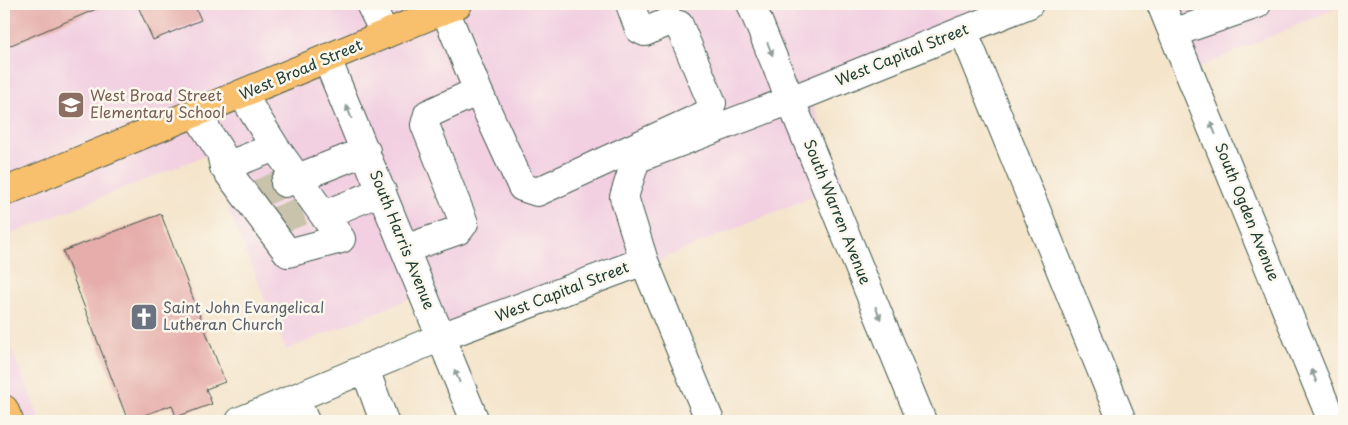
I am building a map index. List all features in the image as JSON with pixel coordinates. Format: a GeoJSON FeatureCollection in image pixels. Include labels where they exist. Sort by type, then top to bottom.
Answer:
{"type":"FeatureCollection","features":[{"type":"Feature","properties":{"kind":"main road","name":"West Broad Street"},"geometry":{"type":"LineString","coordinates":[[4,192],[452,7]]}},
{"type":"Feature","properties":{"kind":"main road"},"geometry":{"type":"LineString","coordinates":[[4,409],[9,421]]}},
{"type":"Feature","properties":{"kind":"street"},"geometry":{"type":"LineString","coordinates":[[370,4],[386,34]]}},
{"type":"Feature","properties":{"kind":"street"},"geometry":{"type":"LineString","coordinates":[[452,7],[478,91],[522,187],[537,192],[706,114],[712,103],[679,25],[668,22],[645,32],[639,28],[630,4]]}},
{"type":"Feature","properties":{"kind":"street","name":"South Warren Avenue"},"geometry":{"type":"LineString","coordinates":[[751,4],[922,421]]}},
{"type":"Feature","properties":{"kind":"street","name":"West Capital Street"},"geometry":{"type":"LineString","coordinates":[[247,420],[300,410],[365,369],[441,337],[644,261],[624,197],[636,159],[791,100],[1029,4]]}},
{"type":"Feature","properties":{"kind":"street","name":"South Ogden Avenue"},"geometry":{"type":"LineString","coordinates":[[1162,4],[1332,421]]}},
{"type":"Feature","properties":{"kind":"street"},"geometry":{"type":"LineString","coordinates":[[1173,33],[1257,4]]}},
{"type":"Feature","properties":{"kind":"street"},"geometry":{"type":"LineString","coordinates":[[963,30],[1122,421]]}},
{"type":"Feature","properties":{"kind":"street","name":"South Harris Avenue"},"geometry":{"type":"LineString","coordinates":[[328,59],[475,421]]}},
{"type":"Feature","properties":{"kind":"street"},"geometry":{"type":"LineString","coordinates":[[405,249],[459,230],[464,224],[426,125],[428,114],[478,91]]}},
{"type":"Feature","properties":{"kind":"street"},"geometry":{"type":"LineString","coordinates":[[196,113],[221,153],[224,167],[271,222],[288,253],[341,239],[291,180],[275,147],[242,94]]}},
{"type":"Feature","properties":{"kind":"street"},"geometry":{"type":"LineString","coordinates":[[224,167],[275,147]]}},
{"type":"Feature","properties":{"kind":"street"},"geometry":{"type":"LineString","coordinates":[[291,180],[366,151]]}},
{"type":"Feature","properties":{"kind":"street"},"geometry":{"type":"LineString","coordinates":[[316,210],[382,191]]}},
{"type":"Feature","properties":{"kind":"street"},"geometry":{"type":"LineString","coordinates":[[644,261],[710,421]]}},
{"type":"Feature","properties":{"kind":"street"},"geometry":{"type":"LineString","coordinates":[[365,369],[384,421]]}},
{"type":"Feature","properties":{"kind":"shaded area"},"geometry":{"type":"Polygon","coordinates":[[[108,4],[137,4],[153,40],[200,20],[194,4],[1040,4],[810,98],[844,183],[432,355],[409,299],[286,350],[206,155],[4,237],[4,48],[108,4]]]}},
{"type":"Feature","properties":{"kind":"shaded area"},"geometry":{"type":"Polygon","coordinates":[[[1167,4],[1344,4],[1344,5],[1193,70],[1167,4]]]}},
{"type":"Feature","properties":{"kind":"shaded area"},"geometry":{"type":"Polygon","coordinates":[[[4,331],[41,421],[4,421],[4,331]]]}},
{"type":"Feature","properties":{"kind":"building"},"geometry":{"type":"Polygon","coordinates":[[[4,4],[108,4],[4,48],[4,4]]]}},
{"type":"Feature","properties":{"kind":"building"},"geometry":{"type":"Polygon","coordinates":[[[137,4],[194,4],[201,20],[153,40],[137,4]]]}},
{"type":"Feature","properties":{"kind":"building","name":"Saint John Evangelical Lutheran Church"},"geometry":{"type":"Polygon","coordinates":[[[161,214],[225,382],[206,389],[212,404],[176,417],[172,405],[128,421],[63,251],[161,214]]]}},
{"type":"Feature","properties":{"kind":"tunnel"},"geometry":{"type":"LineString","coordinates":[[255,195],[285,183]]}},
{"type":"Feature","properties":{"kind":"tunnel"},"geometry":{"type":"LineString","coordinates":[[276,221],[307,209]]}},
{"type":"Feature","properties":{"kind":"place","name":"West Broad Street Elementary School"},"geometry":{"type":"Point","coordinates":[71,105]}},
{"type":"Feature","properties":{"kind":"place","name":"Saint John Evangelical Lutheran Church"},"geometry":{"type":"Point","coordinates":[144,317]}}]}
